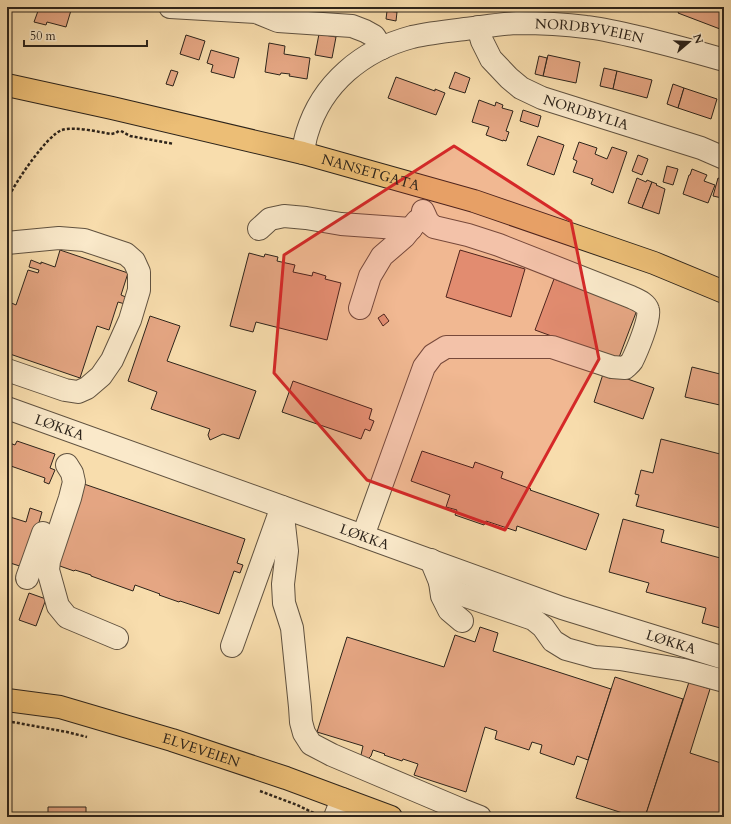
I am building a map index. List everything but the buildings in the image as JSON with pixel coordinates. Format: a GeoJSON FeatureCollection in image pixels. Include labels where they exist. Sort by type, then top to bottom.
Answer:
{"type":"FeatureCollection","features":[{"type":"Feature","properties":{"kind":"main road","name":"NANSETGATA"},"geometry":{"type":"LineString","coordinates":[[7,85],[303,153],[474,201],[654,263],[724,292]]}},
{"type":"Feature","properties":{"kind":"main road","name":"ELVEVEIEN"},"geometry":{"type":"LineString","coordinates":[[7,700],[60,707],[172,740],[279,776],[338,808],[392,817]]}},
{"type":"Feature","properties":{"kind":"street"},"geometry":{"type":"LineString","coordinates":[[170,7],[265,10],[278,21],[352,26],[374,36],[382,48]]}},
{"type":"Feature","properties":{"kind":"street","name":"NORDBYVEIEN"},"geometry":{"type":"LineString","coordinates":[[303,153],[307,133],[316,109],[331,88],[347,70],[363,58],[382,48],[411,37],[438,32],[516,23],[550,24],[586,27],[621,33],[724,60]]}},
{"type":"Feature","properties":{"kind":"street","name":"NORDBYLIA"},"geometry":{"type":"LineString","coordinates":[[478,27],[482,41],[491,59],[508,78],[521,88],[542,98],[701,148],[724,158]]}},
{"type":"Feature","properties":{"kind":"street"},"geometry":{"type":"LineString","coordinates":[[360,308],[370,276],[382,256],[404,237],[421,216],[432,189]]}},
{"type":"Feature","properties":{"kind":"street"},"geometry":{"type":"LineString","coordinates":[[363,536],[424,367],[433,355],[446,347],[552,347],[612,367],[625,368],[631,362],[644,332],[648,317],[648,310],[644,304],[631,297],[499,245],[468,235],[434,227],[428,222],[423,211]]}},
{"type":"Feature","properties":{"kind":"street"},"geometry":{"type":"LineString","coordinates":[[259,229],[270,219],[284,216],[340,224],[411,229]]}},
{"type":"Feature","properties":{"kind":"street"},"geometry":{"type":"LineString","coordinates":[[7,244],[59,238],[84,240],[126,254],[134,261],[139,272],[139,290],[130,320],[112,360],[101,376],[87,388],[78,392],[65,390],[7,370]]}},
{"type":"Feature","properties":{"kind":"street","name":"LØKKA"},"geometry":{"type":"LineString","coordinates":[[7,408],[562,608],[724,658]]}},
{"type":"Feature","properties":{"kind":"street"},"geometry":{"type":"LineString","coordinates":[[28,578],[78,434]]}},
{"type":"Feature","properties":{"kind":"street"},"geometry":{"type":"LineString","coordinates":[[67,465],[72,473],[74,482],[70,498],[48,561],[48,570],[54,594],[58,606],[67,617],[117,638]]}},
{"type":"Feature","properties":{"kind":"street"},"geometry":{"type":"LineString","coordinates":[[232,646],[282,507]]}},
{"type":"Feature","properties":{"kind":"street"},"geometry":{"type":"LineString","coordinates":[[282,507],[287,551],[282,584],[284,603],[292,628],[301,722],[304,733],[311,744],[332,755],[480,817]]}},
{"type":"Feature","properties":{"kind":"street"},"geometry":{"type":"LineString","coordinates":[[431,560],[440,582],[442,596],[449,610],[462,621]]}},
{"type":"Feature","properties":{"kind":"street"},"geometry":{"type":"LineString","coordinates":[[440,582],[446,587],[460,594],[533,619],[543,627],[553,641],[566,648],[595,657],[620,659],[684,670],[724,681]]}},
{"type":"Feature","properties":{"kind":"path"},"geometry":{"type":"LineString","coordinates":[[7,200],[10,192],[32,160],[52,136],[60,130],[81,130],[111,134],[120,130]]}},
{"type":"Feature","properties":{"kind":"path"},"geometry":{"type":"LineString","coordinates":[[7,721],[89,737]]}},
{"type":"Feature","properties":{"kind":"path"},"geometry":{"type":"LineString","coordinates":[[254,789],[297,805],[322,817]]}},
{"type":"Feature","properties":{"kind":"highlighted area"},"geometry":{"type":"Polygon","coordinates":[[[454,146],[571,221],[599,359],[505,530],[367,480],[274,373],[284,255],[454,146]]]}}]}
